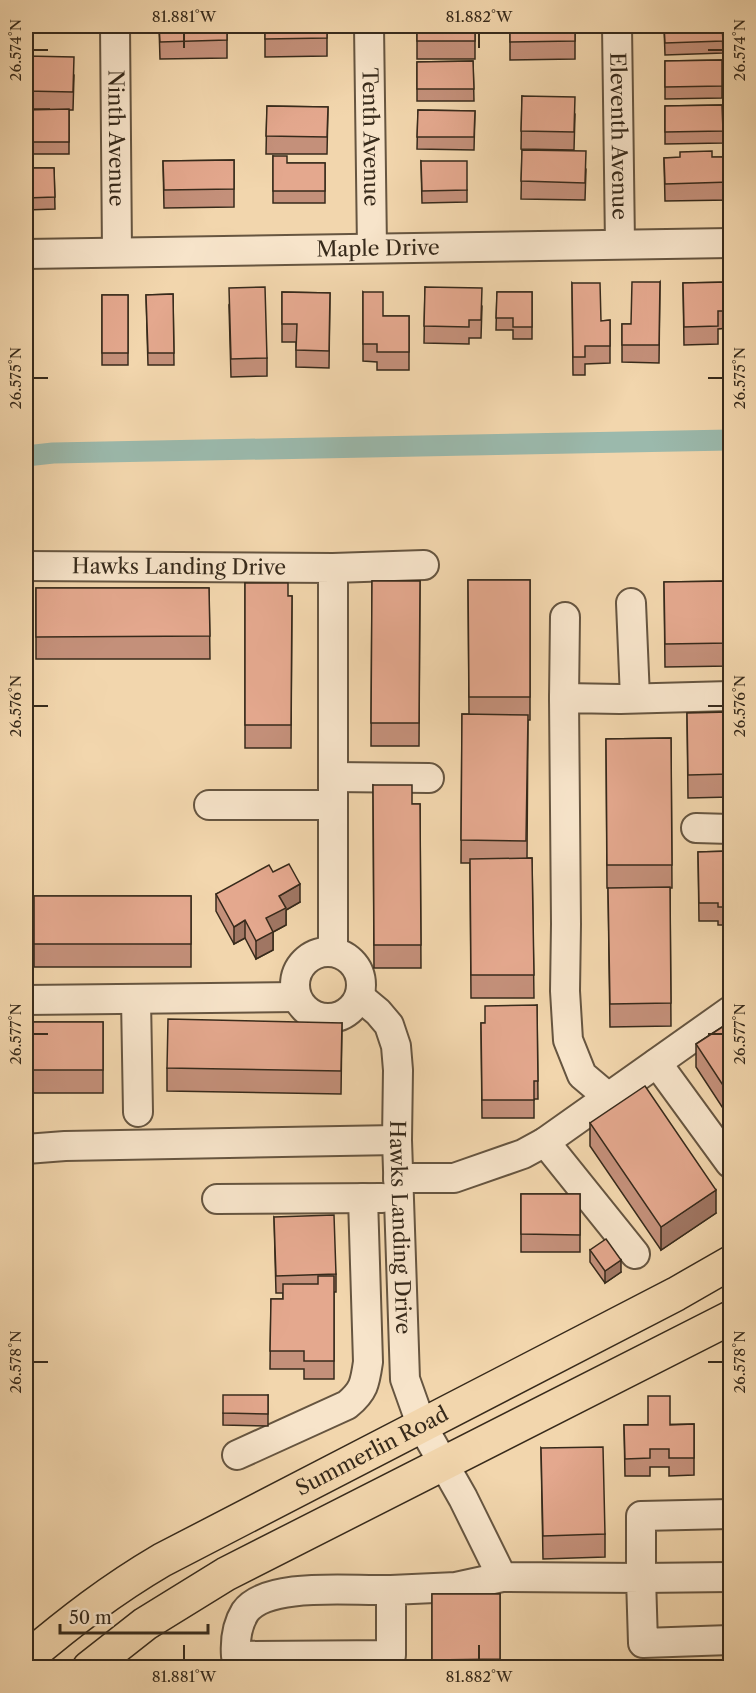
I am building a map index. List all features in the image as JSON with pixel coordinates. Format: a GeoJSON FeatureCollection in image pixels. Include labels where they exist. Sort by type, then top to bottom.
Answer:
{"type":"FeatureCollection","features":[{"type":"Feature","properties":{"kind":"main road","name":"Summerlin Road"},"geometry":{"type":"LineString","coordinates":[[26,1659],[73,1618],[162,1560],[676,1294],[730,1263]]}},
{"type":"Feature","properties":{"kind":"main road"},"geometry":{"type":"LineString","coordinates":[[89,1668],[146,1624],[226,1574],[730,1318]]}},
{"type":"Feature","properties":{"kind":"street","name":"Ninth Avenue"},"geometry":{"type":"LineString","coordinates":[[115,26],[117,252]]}},
{"type":"Feature","properties":{"kind":"street","name":"Tenth Avenue"},"geometry":{"type":"LineString","coordinates":[[369,26],[372,248]]}},
{"type":"Feature","properties":{"kind":"street","name":"Eleventh Avenue"},"geometry":{"type":"LineString","coordinates":[[617,26],[620,244]]}},
{"type":"Feature","properties":{"kind":"street","name":"Maple Drive"},"geometry":{"type":"LineString","coordinates":[[26,254],[730,243]]}},
{"type":"Feature","properties":{"kind":"street","name":"Hawks Landing Drive"},"geometry":{"type":"LineString","coordinates":[[26,566],[333,568],[424,565]]}},
{"type":"Feature","properties":{"kind":"street"},"geometry":{"type":"LineString","coordinates":[[333,568],[333,952]]}},
{"type":"Feature","properties":{"kind":"street"},"geometry":{"type":"LineString","coordinates":[[631,603],[635,699]]}},
{"type":"Feature","properties":{"kind":"street"},"geometry":{"type":"LineString","coordinates":[[565,617],[565,991],[568,1040],[582,1075],[608,1097]]}},
{"type":"Feature","properties":{"kind":"street"},"geometry":{"type":"LineString","coordinates":[[564,698],[635,699],[730,696]]}},
{"type":"Feature","properties":{"kind":"street"},"geometry":{"type":"LineString","coordinates":[[333,777],[429,778]]}},
{"type":"Feature","properties":{"kind":"street"},"geometry":{"type":"LineString","coordinates":[[209,805],[333,805]]}},
{"type":"Feature","properties":{"kind":"street"},"geometry":{"type":"LineString","coordinates":[[696,828],[730,829]]}},
{"type":"Feature","properties":{"kind":"street"},"geometry":{"type":"LineString","coordinates":[[321,952],[333,952],[351,960],[357,968],[361,977],[360,997],[354,1007],[345,1014],[334,1018],[322,1018],[302,1007],[296,997],[294,985],[296,974],[311,956],[321,952]]}},
{"type":"Feature","properties":{"kind":"street"},"geometry":{"type":"LineString","coordinates":[[26,1000],[296,997]]}},
{"type":"Feature","properties":{"kind":"street","name":"Hawks Landing Drive"},"geometry":{"type":"LineString","coordinates":[[360,997],[389,1025],[396,1046],[405,1379],[421,1425],[463,1498],[502,1577]]}},
{"type":"Feature","properties":{"kind":"street"},"geometry":{"type":"LineString","coordinates":[[136,999],[138,1112]]}},
{"type":"Feature","properties":{"kind":"street"},"geometry":{"type":"LineString","coordinates":[[218,1199],[363,1198],[399,1188],[454,1178],[523,1154],[545,1143],[730,1011]]}},
{"type":"Feature","properties":{"kind":"street"},"geometry":{"type":"LineString","coordinates":[[657,1063],[730,1163]]}},
{"type":"Feature","properties":{"kind":"street"},"geometry":{"type":"LineString","coordinates":[[26,1149],[397,1140]]}},
{"type":"Feature","properties":{"kind":"street"},"geometry":{"type":"LineString","coordinates":[[545,1143],[635,1254]]}},
{"type":"Feature","properties":{"kind":"street"},"geometry":{"type":"LineString","coordinates":[[237,1455],[347,1406],[360,1395],[366,1380],[368,1362],[363,1198]]}},
{"type":"Feature","properties":{"kind":"street"},"geometry":{"type":"LineString","coordinates":[[730,1514],[641,1516],[643,1643],[730,1640]]}},
{"type":"Feature","properties":{"kind":"street"},"geometry":{"type":"LineString","coordinates":[[391,1590],[391,1655],[236,1656],[235,1638],[246,1611],[264,1598],[286,1591],[456,1587],[502,1577],[730,1577]]}},
{"type":"Feature","properties":{"kind":"building"},"geometry":{"type":"Polygon","coordinates":[[[159,26],[227,26],[227,40],[160,42],[159,26]]]}},
{"type":"Feature","properties":{"kind":"building"},"geometry":{"type":"Polygon","coordinates":[[[265,26],[327,26],[327,38],[265,39],[265,26]]]}},
{"type":"Feature","properties":{"kind":"building"},"geometry":{"type":"Polygon","coordinates":[[[417,26],[475,26],[475,41],[417,41],[417,26]]]}},
{"type":"Feature","properties":{"kind":"building"},"geometry":{"type":"Polygon","coordinates":[[[510,26],[575,26],[575,41],[510,42],[510,26]]]}},
{"type":"Feature","properties":{"kind":"building"},"geometry":{"type":"Polygon","coordinates":[[[664,26],[722,26],[723,41],[665,43],[664,26]]]}},
{"type":"Feature","properties":{"kind":"building"},"geometry":{"type":"Polygon","coordinates":[[[26,56],[74,57],[73,92],[26,91],[26,56]]]}},
{"type":"Feature","properties":{"kind":"building"},"geometry":{"type":"Polygon","coordinates":[[[722,60],[722,86],[665,87],[665,61],[722,60]]]}},
{"type":"Feature","properties":{"kind":"building"},"geometry":{"type":"Polygon","coordinates":[[[473,61],[474,89],[417,89],[417,62],[473,61]]]}},
{"type":"Feature","properties":{"kind":"building"},"geometry":{"type":"Polygon","coordinates":[[[522,96],[575,97],[574,132],[521,131],[522,96]]]}},
{"type":"Feature","properties":{"kind":"building"},"geometry":{"type":"Polygon","coordinates":[[[722,105],[723,131],[665,132],[665,106],[722,105]]]}},
{"type":"Feature","properties":{"kind":"building"},"geometry":{"type":"Polygon","coordinates":[[[267,106],[328,107],[327,137],[266,136],[267,106]]]}},
{"type":"Feature","properties":{"kind":"building"},"geometry":{"type":"Polygon","coordinates":[[[69,109],[69,142],[26,142],[26,110],[69,109]]]}},
{"type":"Feature","properties":{"kind":"building"},"geometry":{"type":"Polygon","coordinates":[[[418,110],[475,111],[474,137],[417,137],[418,110]]]}},
{"type":"Feature","properties":{"kind":"building"},"geometry":{"type":"Polygon","coordinates":[[[522,150],[586,151],[585,183],[521,181],[522,150]]]}},
{"type":"Feature","properties":{"kind":"building"},"geometry":{"type":"Polygon","coordinates":[[[712,151],[712,157],[729,157],[730,182],[665,184],[664,158],[680,157],[680,152],[712,151]]]}},
{"type":"Feature","properties":{"kind":"building"},"geometry":{"type":"Polygon","coordinates":[[[273,156],[287,156],[287,163],[325,163],[325,191],[273,191],[273,156]]]}},
{"type":"Feature","properties":{"kind":"building"},"geometry":{"type":"Polygon","coordinates":[[[234,160],[234,189],[164,190],[163,161],[234,160]]]}},
{"type":"Feature","properties":{"kind":"building"},"geometry":{"type":"Polygon","coordinates":[[[421,161],[467,161],[467,190],[422,191],[421,161]]]}},
{"type":"Feature","properties":{"kind":"building"},"geometry":{"type":"Polygon","coordinates":[[[26,168],[54,168],[55,197],[26,198],[26,168]]]}},
{"type":"Feature","properties":{"kind":"building"},"geometry":{"type":"Polygon","coordinates":[[[632,282],[660,282],[659,345],[622,345],[622,324],[631,324],[632,282]]]}},
{"type":"Feature","properties":{"kind":"building"},"geometry":{"type":"Polygon","coordinates":[[[730,282],[730,311],[718,311],[718,326],[684,327],[683,283],[730,282]]]}},
{"type":"Feature","properties":{"kind":"building"},"geometry":{"type":"Polygon","coordinates":[[[572,283],[600,283],[601,321],[610,320],[610,346],[585,346],[585,357],[573,357],[572,283]]]}},
{"type":"Feature","properties":{"kind":"building"},"geometry":{"type":"Polygon","coordinates":[[[265,287],[267,358],[231,359],[229,288],[265,287]]]}},
{"type":"Feature","properties":{"kind":"building"},"geometry":{"type":"Polygon","coordinates":[[[425,287],[482,288],[481,320],[469,320],[469,327],[424,326],[425,287]]]}},
{"type":"Feature","properties":{"kind":"building"},"geometry":{"type":"Polygon","coordinates":[[[282,292],[330,293],[329,351],[296,350],[297,324],[282,324],[282,292]]]}},
{"type":"Feature","properties":{"kind":"building"},"geometry":{"type":"Polygon","coordinates":[[[363,292],[383,292],[383,316],[409,316],[409,352],[377,352],[377,344],[363,344],[363,292]]]}},
{"type":"Feature","properties":{"kind":"building"},"geometry":{"type":"Polygon","coordinates":[[[497,292],[532,292],[532,327],[513,327],[513,318],[496,318],[497,292]]]}},
{"type":"Feature","properties":{"kind":"building"},"geometry":{"type":"Polygon","coordinates":[[[173,294],[174,353],[148,353],[146,295],[173,294]]]}},
{"type":"Feature","properties":{"kind":"building"},"geometry":{"type":"Polygon","coordinates":[[[102,295],[128,295],[128,353],[102,353],[102,295]]]}},
{"type":"Feature","properties":{"kind":"building"},"geometry":{"type":"Polygon","coordinates":[[[27,299],[28,341],[26,341],[27,299]]]}},
{"type":"Feature","properties":{"kind":"building"},"geometry":{"type":"Polygon","coordinates":[[[468,580],[530,580],[530,697],[469,697],[468,580]]]}},
{"type":"Feature","properties":{"kind":"building"},"geometry":{"type":"Polygon","coordinates":[[[372,581],[420,581],[419,723],[371,723],[372,581]]]}},
{"type":"Feature","properties":{"kind":"building"},"geometry":{"type":"Polygon","coordinates":[[[730,581],[730,643],[665,644],[664,582],[730,581]]]}},
{"type":"Feature","properties":{"kind":"building"},"geometry":{"type":"Polygon","coordinates":[[[245,583],[288,583],[288,596],[292,596],[291,725],[245,725],[245,583]]]}},
{"type":"Feature","properties":{"kind":"building"},"geometry":{"type":"Polygon","coordinates":[[[36,588],[209,588],[210,636],[36,637],[36,588]]]}},
{"type":"Feature","properties":{"kind":"building"},"geometry":{"type":"Polygon","coordinates":[[[730,712],[730,774],[688,775],[687,713],[730,712]]]}},
{"type":"Feature","properties":{"kind":"building"},"geometry":{"type":"Polygon","coordinates":[[[462,714],[528,715],[526,841],[461,840],[462,714]]]}},
{"type":"Feature","properties":{"kind":"building"},"geometry":{"type":"Polygon","coordinates":[[[671,738],[672,865],[607,865],[606,739],[671,738]]]}},
{"type":"Feature","properties":{"kind":"building"},"geometry":{"type":"Polygon","coordinates":[[[373,785],[412,785],[412,804],[420,804],[421,945],[374,945],[373,785]]]}},
{"type":"Feature","properties":{"kind":"building"},"geometry":{"type":"Polygon","coordinates":[[[730,851],[730,907],[718,907],[718,903],[699,903],[698,852],[730,851]]]}},
{"type":"Feature","properties":{"kind":"building"},"geometry":{"type":"Polygon","coordinates":[[[532,858],[534,975],[471,975],[470,859],[532,858]]]}},
{"type":"Feature","properties":{"kind":"building"},"geometry":{"type":"Polygon","coordinates":[[[289,864],[300,884],[279,896],[286,908],[266,918],[273,932],[256,941],[245,920],[234,927],[216,894],[269,865],[273,872],[289,864]]]}},
{"type":"Feature","properties":{"kind":"building"},"geometry":{"type":"Polygon","coordinates":[[[670,887],[671,1003],[610,1004],[608,888],[670,887]]]}},
{"type":"Feature","properties":{"kind":"building"},"geometry":{"type":"Polygon","coordinates":[[[34,896],[191,896],[191,944],[34,944],[34,896]]]}},
{"type":"Feature","properties":{"kind":"building"},"geometry":{"type":"Polygon","coordinates":[[[537,1005],[538,1081],[534,1081],[534,1100],[482,1100],[481,1023],[485,1023],[485,1006],[537,1005]]]}},
{"type":"Feature","properties":{"kind":"building"},"geometry":{"type":"Polygon","coordinates":[[[168,1019],[342,1023],[341,1071],[167,1068],[168,1019]]]}},
{"type":"Feature","properties":{"kind":"building"},"geometry":{"type":"Polygon","coordinates":[[[26,1022],[103,1022],[103,1070],[26,1070],[26,1022]]]}},
{"type":"Feature","properties":{"kind":"building"},"geometry":{"type":"Polygon","coordinates":[[[730,1022],[730,1096],[696,1044],[730,1022]]]}},
{"type":"Feature","properties":{"kind":"building"},"geometry":{"type":"Polygon","coordinates":[[[645,1086],[716,1190],[661,1227],[590,1123],[645,1086]]]}},
{"type":"Feature","properties":{"kind":"building"},"geometry":{"type":"Polygon","coordinates":[[[521,1194],[580,1194],[580,1235],[521,1234],[521,1194]]]}},
{"type":"Feature","properties":{"kind":"building"},"geometry":{"type":"Polygon","coordinates":[[[334,1215],[336,1274],[276,1276],[274,1217],[334,1215]]]}},
{"type":"Feature","properties":{"kind":"building"},"geometry":{"type":"Polygon","coordinates":[[[606,1239],[621,1260],[605,1271],[590,1250],[606,1239]]]}},
{"type":"Feature","properties":{"kind":"building"},"geometry":{"type":"Polygon","coordinates":[[[318,1276],[334,1276],[334,1361],[304,1361],[304,1351],[270,1351],[271,1299],[283,1299],[283,1284],[318,1284],[318,1276]]]}},
{"type":"Feature","properties":{"kind":"building"},"geometry":{"type":"Polygon","coordinates":[[[223,1395],[268,1395],[268,1414],[223,1413],[223,1395]]]}},
{"type":"Feature","properties":{"kind":"building"},"geometry":{"type":"Polygon","coordinates":[[[648,1396],[670,1396],[670,1425],[694,1424],[694,1458],[669,1458],[669,1449],[650,1449],[650,1458],[625,1459],[624,1425],[648,1425],[648,1396]]]}},
{"type":"Feature","properties":{"kind":"building"},"geometry":{"type":"Polygon","coordinates":[[[603,1447],[605,1534],[543,1536],[541,1448],[603,1447]]]}},
{"type":"Feature","properties":{"kind":"building"},"geometry":{"type":"Polygon","coordinates":[[[432,1594],[500,1594],[500,1659],[432,1660],[432,1594]]]}},
{"type":"Feature","properties":{"kind":"waterway"},"geometry":{"type":"LineString","coordinates":[[26,456],[53,453],[730,440]]}}]}
